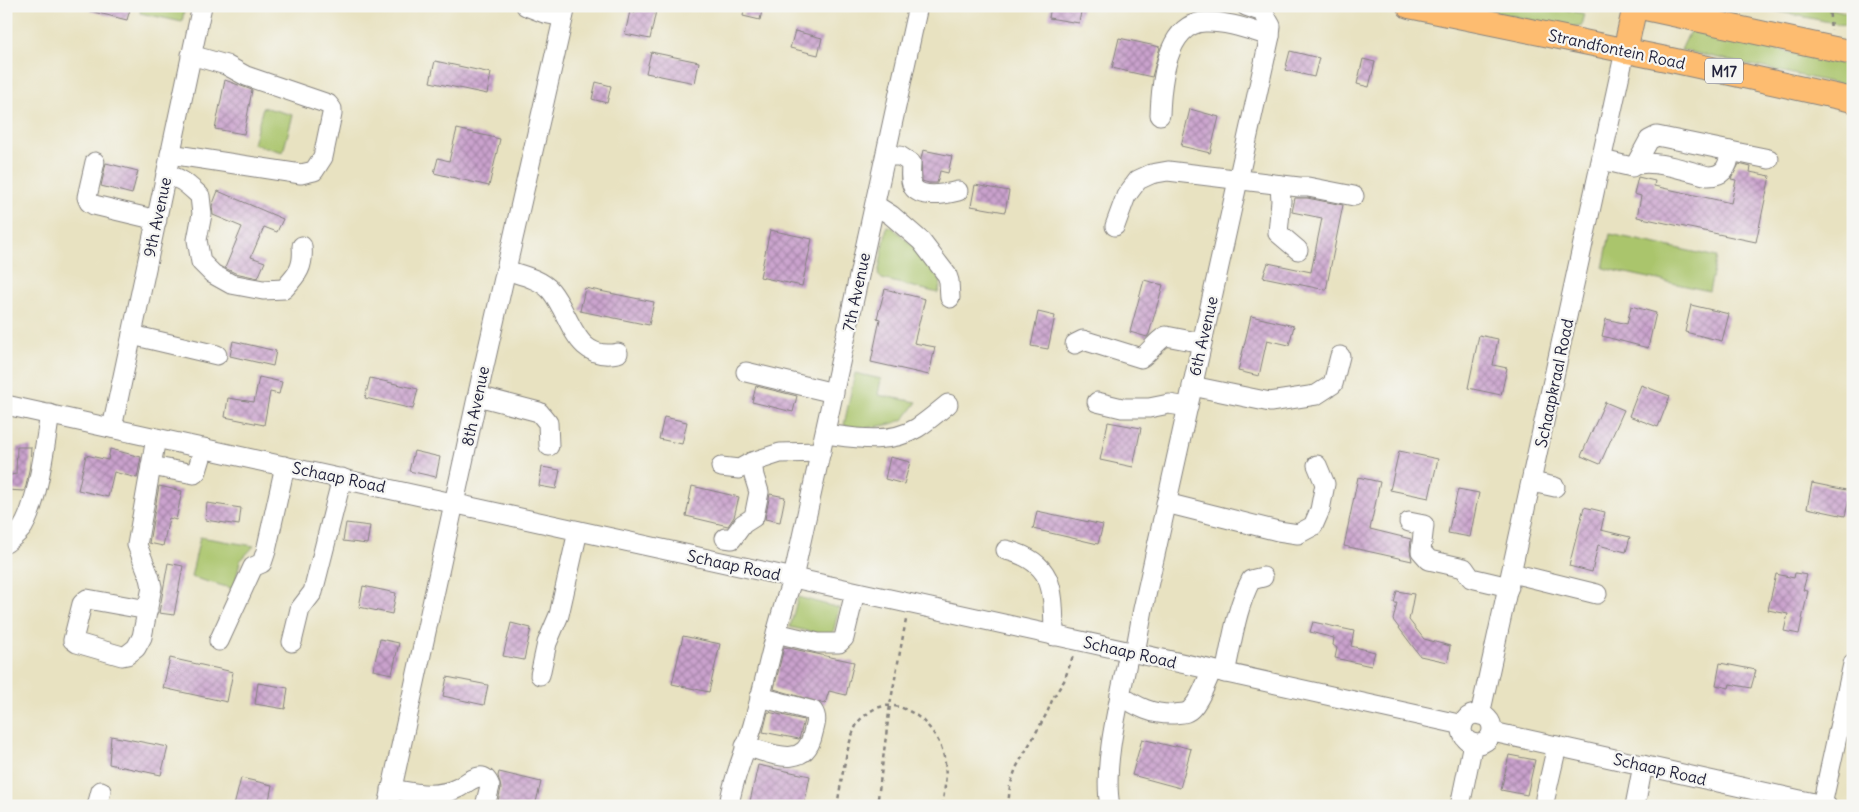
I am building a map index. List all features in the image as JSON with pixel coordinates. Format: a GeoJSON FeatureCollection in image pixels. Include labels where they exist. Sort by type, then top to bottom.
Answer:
{"type":"FeatureCollection","features":[{"type":"Feature","properties":{"kind":"main road","name":"Strandfontein Road"},"geometry":{"type":"LineString","coordinates":[[1409,6],[1625,50],[1853,100]]}},
{"type":"Feature","properties":{"kind":"main road"},"geometry":{"type":"LineString","coordinates":[[1625,50],[1636,6],[1853,53]]}},
{"type":"Feature","properties":{"kind":"street","name":"9th Avenue"},"geometry":{"type":"LineString","coordinates":[[112,428],[202,6]]}},
{"type":"Feature","properties":{"kind":"street"},"geometry":{"type":"LineString","coordinates":[[526,6],[544,13],[564,12]]}},
{"type":"Feature","properties":{"kind":"street","name":"7th Avenue"},"geometry":{"type":"LineString","coordinates":[[730,806],[732,788],[753,727],[776,633],[793,578],[918,6]]}},
{"type":"Feature","properties":{"kind":"street"},"geometry":{"type":"LineString","coordinates":[[1160,115],[1161,86],[1175,41],[1182,31],[1193,24],[1204,22],[1269,27],[1263,12],[1246,6]]}},
{"type":"Feature","properties":{"kind":"street","name":"8th Avenue"},"geometry":{"type":"LineString","coordinates":[[390,797],[564,12]]}},
{"type":"Feature","properties":{"kind":"street","name":"6th Avenue"},"geometry":{"type":"LineString","coordinates":[[1110,806],[1109,770],[1120,695],[1132,653],[1188,407],[1238,181],[1269,27]]}},
{"type":"Feature","properties":{"kind":"street","name":"Schaapkraal Road"},"geometry":{"type":"LineString","coordinates":[[1480,715],[1625,50]]}},
{"type":"Feature","properties":{"kind":"street"},"geometry":{"type":"LineString","coordinates":[[170,154],[300,174],[314,171],[323,157],[332,114],[332,109],[328,104],[246,76],[226,65],[191,55]]}},
{"type":"Feature","properties":{"kind":"street"},"geometry":{"type":"LineString","coordinates":[[1636,164],[1649,140],[1657,136],[1769,159]]}},
{"type":"Feature","properties":{"kind":"street"},"geometry":{"type":"LineString","coordinates":[[1602,160],[1632,167],[1636,164],[1655,164],[1708,176],[1717,176],[1720,175],[1730,161],[1730,151]]}},
{"type":"Feature","properties":{"kind":"street"},"geometry":{"type":"LineString","coordinates":[[886,156],[900,156],[910,163],[910,178],[913,187],[921,193],[946,194],[958,191]]}},
{"type":"Feature","properties":{"kind":"street"},"geometry":{"type":"LineString","coordinates":[[95,162],[87,197],[89,202],[94,205],[157,220]]}},
{"type":"Feature","properties":{"kind":"street"},"geometry":{"type":"LineString","coordinates":[[1115,226],[1126,196],[1138,180],[1151,174],[1168,171],[1238,181],[1308,187],[1354,196]]}},
{"type":"Feature","properties":{"kind":"street"},"geometry":{"type":"LineString","coordinates":[[166,175],[175,176],[184,181],[200,196],[202,214],[197,240],[200,262],[213,274],[231,284],[263,290],[284,289],[298,273],[303,257],[302,246]]}},
{"type":"Feature","properties":{"kind":"street"},"geometry":{"type":"LineString","coordinates":[[1280,185],[1281,201],[1278,233],[1298,250]]}},
{"type":"Feature","properties":{"kind":"street"},"geometry":{"type":"LineString","coordinates":[[875,205],[891,215],[921,242],[947,275],[950,298]]}},
{"type":"Feature","properties":{"kind":"street"},"geometry":{"type":"LineString","coordinates":[[506,270],[535,280],[551,292],[572,328],[588,349],[596,353],[618,353]]}},
{"type":"Feature","properties":{"kind":"street"},"geometry":{"type":"LineString","coordinates":[[132,335],[217,356]]}},
{"type":"Feature","properties":{"kind":"street"},"geometry":{"type":"LineString","coordinates":[[1075,344],[1083,340],[1141,358],[1152,350],[1157,340],[1166,336],[1202,343]]}},
{"type":"Feature","properties":{"kind":"street"},"geometry":{"type":"LineString","coordinates":[[1192,386],[1270,402],[1316,395],[1333,384],[1340,356]]}},
{"type":"Feature","properties":{"kind":"street"},"geometry":{"type":"LineString","coordinates":[[746,372],[834,393]]}},
{"type":"Feature","properties":{"kind":"street"},"geometry":{"type":"LineString","coordinates":[[478,396],[539,412],[548,423],[549,446]]}},
{"type":"Feature","properties":{"kind":"street"},"geometry":{"type":"LineString","coordinates":[[1097,402],[1122,408],[1149,408],[1169,404],[1188,407]]}},
{"type":"Feature","properties":{"kind":"street"},"geometry":{"type":"LineString","coordinates":[[825,434],[860,439],[883,439],[901,435],[916,428],[948,404]]}},
{"type":"Feature","properties":{"kind":"street","name":"Schaap Road"},"geometry":{"type":"LineString","coordinates":[[6,405],[1463,725]]}},
{"type":"Feature","properties":{"kind":"street"},"geometry":{"type":"LineString","coordinates":[[6,543],[22,528],[28,517],[35,493],[50,414]]}},
{"type":"Feature","properties":{"kind":"street"},"geometry":{"type":"LineString","coordinates":[[148,610],[152,587],[137,545],[156,438]]}},
{"type":"Feature","properties":{"kind":"street"},"geometry":{"type":"LineString","coordinates":[[152,466],[194,474],[197,471],[204,448]]}},
{"type":"Feature","properties":{"kind":"street"},"geometry":{"type":"LineString","coordinates":[[721,466],[739,469],[752,462],[780,453],[821,452]]}},
{"type":"Feature","properties":{"kind":"street"},"geometry":{"type":"LineString","coordinates":[[725,538],[732,539],[744,524],[754,517],[759,492],[752,462]]}},
{"type":"Feature","properties":{"kind":"street"},"geometry":{"type":"LineString","coordinates":[[1166,503],[1278,531],[1298,534],[1313,526],[1320,510],[1325,484],[1317,465]]}},
{"type":"Feature","properties":{"kind":"street"},"geometry":{"type":"LineString","coordinates":[[219,641],[253,567],[262,563],[285,466]]}},
{"type":"Feature","properties":{"kind":"street"},"geometry":{"type":"LineString","coordinates":[[292,642],[300,609],[313,592],[342,478]]}},
{"type":"Feature","properties":{"kind":"street"},"geometry":{"type":"LineString","coordinates":[[1532,482],[1554,487]]}},
{"type":"Feature","properties":{"kind":"street"},"geometry":{"type":"LineString","coordinates":[[1409,522],[1424,525],[1421,551],[1429,560],[1464,568],[1472,578],[1510,580],[1597,594]]}},
{"type":"Feature","properties":{"kind":"street"},"geometry":{"type":"LineString","coordinates":[[540,675],[547,643],[559,615],[578,530]]}},
{"type":"Feature","properties":{"kind":"street"},"geometry":{"type":"LineString","coordinates":[[1006,550],[1022,554],[1037,562],[1048,578],[1053,596],[1054,636]]}},
{"type":"Feature","properties":{"kind":"street"},"geometry":{"type":"LineString","coordinates":[[1120,695],[1150,712],[1168,714],[1187,713],[1219,672],[1247,589],[1252,580],[1263,577]]}},
{"type":"Feature","properties":{"kind":"street"},"geometry":{"type":"LineString","coordinates":[[776,633],[818,643],[839,644],[844,638],[855,592]]}},
{"type":"Feature","properties":{"kind":"street"},"geometry":{"type":"LineString","coordinates":[[1825,805],[1853,664]]}},
{"type":"Feature","properties":{"kind":"street"},"geometry":{"type":"LineString","coordinates":[[745,746],[781,756],[795,757],[808,749],[811,743],[816,721],[813,711],[760,698]]}},
{"type":"Feature","properties":{"kind":"street"},"geometry":{"type":"LineString","coordinates":[[1476,714],[1490,720],[1493,732],[1480,744],[1473,744],[1465,736],[1463,725],[1471,716],[1476,714]]}},
{"type":"Feature","properties":{"kind":"street","name":"Schaap Road"},"geometry":{"type":"LineString","coordinates":[[1493,732],[1644,765],[1778,801],[1825,805]]}},
{"type":"Feature","properties":{"kind":"street"},"geometry":{"type":"LineString","coordinates":[[1460,806],[1473,744]]}},
{"type":"Feature","properties":{"kind":"street"},"geometry":{"type":"LineString","coordinates":[[1545,798],[1557,746]]}},
{"type":"Feature","properties":{"kind":"street"},"geometry":{"type":"LineString","coordinates":[[1636,806],[1644,765]]}},
{"type":"Feature","properties":{"kind":"street"},"geometry":{"type":"LineString","coordinates":[[390,797],[444,800],[458,788],[481,776],[486,778],[490,786],[485,806]]}},
{"type":"Feature","properties":{"kind":"path"},"geometry":{"type":"LineString","coordinates":[[1829,6],[1832,32]]}},
{"type":"Feature","properties":{"kind":"path"},"geometry":{"type":"LineString","coordinates":[[877,806],[890,705],[909,604]]}},
{"type":"Feature","properties":{"kind":"path"},"geometry":{"type":"LineString","coordinates":[[1008,806],[1010,786],[1016,768],[1047,713],[1052,698],[1064,681],[1078,641]]}},
{"type":"Feature","properties":{"kind":"path"},"geometry":{"type":"LineString","coordinates":[[837,806],[852,736],[859,720],[874,708],[890,705],[913,712],[929,726],[943,751],[947,777],[942,806]]}},
{"type":"Feature","properties":{"kind":"green space"},"geometry":{"type":"Polygon","coordinates":[[[141,6],[185,6],[182,22],[140,13],[141,6]]]}},
{"type":"Feature","properties":{"kind":"green space"},"geometry":{"type":"Polygon","coordinates":[[[1465,6],[1549,6],[1585,14],[1582,25],[1568,28],[1465,6]]]}},
{"type":"Feature","properties":{"kind":"green space"},"geometry":{"type":"Polygon","coordinates":[[[1752,6],[1820,6],[1853,14],[1853,27],[1752,6]]]}},
{"type":"Feature","properties":{"kind":"green space"},"geometry":{"type":"Polygon","coordinates":[[[1690,31],[1853,66],[1853,87],[1681,50],[1690,31]]]}},
{"type":"Feature","properties":{"kind":"green space"},"geometry":{"type":"Polygon","coordinates":[[[263,107],[293,115],[283,152],[253,144],[263,107]]]}},
{"type":"Feature","properties":{"kind":"green space"},"geometry":{"type":"Polygon","coordinates":[[[887,226],[892,227],[923,255],[941,282],[938,293],[882,279],[878,275],[887,226]]]}},
{"type":"Feature","properties":{"kind":"green space"},"geometry":{"type":"Polygon","coordinates":[[[1610,234],[1717,257],[1709,291],[1603,268],[1610,234]]]}},
{"type":"Feature","properties":{"kind":"green space"},"geometry":{"type":"Polygon","coordinates":[[[855,373],[881,379],[878,395],[917,402],[905,418],[900,421],[865,428],[844,425],[855,373]]]}},
{"type":"Feature","properties":{"kind":"green space"},"geometry":{"type":"Polygon","coordinates":[[[200,537],[254,546],[240,561],[234,589],[191,577],[200,537]]]}},
{"type":"Feature","properties":{"kind":"green space"},"geometry":{"type":"Polygon","coordinates":[[[798,597],[839,608],[832,637],[790,627],[798,597]]]}},
{"type":"Feature","properties":{"kind":"building"},"geometry":{"type":"Polygon","coordinates":[[[90,6],[131,6],[127,20],[90,11],[90,6]]]}},
{"type":"Feature","properties":{"kind":"building"},"geometry":{"type":"Polygon","coordinates":[[[636,6],[657,6],[650,39],[625,34],[630,11],[635,13],[636,6]]]}},
{"type":"Feature","properties":{"kind":"building"},"geometry":{"type":"Polygon","coordinates":[[[745,6],[763,6],[760,20],[743,16],[745,6]]]}},
{"type":"Feature","properties":{"kind":"building"},"geometry":{"type":"Polygon","coordinates":[[[1051,6],[1082,6],[1079,23],[1049,18],[1051,6]]]}},
{"type":"Feature","properties":{"kind":"building"},"geometry":{"type":"Polygon","coordinates":[[[795,31],[822,38],[818,55],[790,48],[795,31]]]}},
{"type":"Feature","properties":{"kind":"building"},"geometry":{"type":"Polygon","coordinates":[[[1119,38],[1160,47],[1152,77],[1112,68],[1119,38]]]}},
{"type":"Feature","properties":{"kind":"building"},"geometry":{"type":"Polygon","coordinates":[[[1290,51],[1319,58],[1314,77],[1285,70],[1290,51]]]}},
{"type":"Feature","properties":{"kind":"building"},"geometry":{"type":"Polygon","coordinates":[[[651,52],[699,62],[695,83],[646,73],[651,52]]]}},
{"type":"Feature","properties":{"kind":"building"},"geometry":{"type":"Polygon","coordinates":[[[1363,59],[1375,62],[1369,87],[1357,84],[1363,59]]]}},
{"type":"Feature","properties":{"kind":"building"},"geometry":{"type":"Polygon","coordinates":[[[435,61],[491,73],[487,94],[430,82],[435,61]]]}},
{"type":"Feature","properties":{"kind":"building"},"geometry":{"type":"Polygon","coordinates":[[[225,80],[252,90],[244,134],[215,129],[225,80]]]}},
{"type":"Feature","properties":{"kind":"building"},"geometry":{"type":"Polygon","coordinates":[[[596,82],[611,86],[607,103],[592,99],[596,82]]]}},
{"type":"Feature","properties":{"kind":"building"},"geometry":{"type":"Polygon","coordinates":[[[1190,109],[1219,117],[1210,153],[1181,146],[1190,109]]]}},
{"type":"Feature","properties":{"kind":"building"},"geometry":{"type":"Polygon","coordinates":[[[457,129],[500,139],[489,186],[434,173],[438,158],[449,161],[457,129]]]}},
{"type":"Feature","properties":{"kind":"building"},"geometry":{"type":"Polygon","coordinates":[[[923,150],[952,156],[948,173],[940,171],[937,183],[922,181],[921,159],[923,150]]]}},
{"type":"Feature","properties":{"kind":"building"},"geometry":{"type":"Polygon","coordinates":[[[106,163],[138,171],[132,194],[101,186],[106,163]]]}},
{"type":"Feature","properties":{"kind":"building"},"geometry":{"type":"Polygon","coordinates":[[[1739,164],[1751,167],[1750,172],[1770,176],[1756,242],[1637,217],[1641,196],[1634,194],[1638,177],[1655,181],[1654,186],[1731,203],[1736,180],[1731,179],[1739,164]]]}},
{"type":"Feature","properties":{"kind":"building"},"geometry":{"type":"Polygon","coordinates":[[[975,185],[1009,191],[1005,212],[971,206],[975,185]]]}},
{"type":"Feature","properties":{"kind":"building"},"geometry":{"type":"Polygon","coordinates":[[[218,191],[283,219],[277,232],[264,227],[251,257],[265,262],[258,278],[235,273],[225,268],[242,227],[213,215],[212,206],[218,191]]]}},
{"type":"Feature","properties":{"kind":"building"},"geometry":{"type":"Polygon","coordinates":[[[1295,198],[1307,198],[1343,205],[1326,290],[1263,277],[1268,263],[1311,272],[1322,218],[1292,212],[1295,198]]]}},
{"type":"Feature","properties":{"kind":"building"},"geometry":{"type":"Polygon","coordinates":[[[770,230],[812,239],[802,286],[760,277],[770,230]]]}},
{"type":"Feature","properties":{"kind":"building"},"geometry":{"type":"Polygon","coordinates":[[[1144,280],[1163,285],[1147,337],[1130,332],[1144,280]]]}},
{"type":"Feature","properties":{"kind":"building"},"geometry":{"type":"Polygon","coordinates":[[[585,288],[654,302],[649,325],[580,311],[585,288]]]}},
{"type":"Feature","properties":{"kind":"building"},"geometry":{"type":"Polygon","coordinates":[[[885,289],[925,299],[914,343],[935,347],[929,375],[871,362],[880,319],[877,318],[885,289]]]}},
{"type":"Feature","properties":{"kind":"building"},"geometry":{"type":"Polygon","coordinates":[[[1691,305],[1729,314],[1722,341],[1685,332],[1691,305]]]}},
{"type":"Feature","properties":{"kind":"building"},"geometry":{"type":"Polygon","coordinates":[[[1631,306],[1656,313],[1648,348],[1602,336],[1606,319],[1627,324],[1631,306]]]}},
{"type":"Feature","properties":{"kind":"building"},"geometry":{"type":"Polygon","coordinates":[[[1038,312],[1055,316],[1048,349],[1031,346],[1038,312]]]}},
{"type":"Feature","properties":{"kind":"building"},"geometry":{"type":"Polygon","coordinates":[[[1251,316],[1294,326],[1289,345],[1267,340],[1259,376],[1238,371],[1251,316]]]}},
{"type":"Feature","properties":{"kind":"building"},"geometry":{"type":"Polygon","coordinates":[[[1479,335],[1498,339],[1493,365],[1507,368],[1501,395],[1468,388],[1479,335]]]}},
{"type":"Feature","properties":{"kind":"building"},"geometry":{"type":"Polygon","coordinates":[[[233,341],[276,351],[273,366],[230,356],[233,341]]]}},
{"type":"Feature","properties":{"kind":"building"},"geometry":{"type":"Polygon","coordinates":[[[259,377],[282,382],[279,394],[270,392],[264,425],[225,417],[228,398],[254,402],[259,377]]]}},
{"type":"Feature","properties":{"kind":"building"},"geometry":{"type":"Polygon","coordinates":[[[370,378],[418,389],[413,409],[365,398],[370,378]]]}},
{"type":"Feature","properties":{"kind":"building"},"geometry":{"type":"Polygon","coordinates":[[[1641,385],[1670,396],[1658,427],[1629,416],[1641,385]]]}},
{"type":"Feature","properties":{"kind":"building"},"geometry":{"type":"Polygon","coordinates":[[[756,386],[797,396],[793,412],[752,402],[756,386]]]}},
{"type":"Feature","properties":{"kind":"building"},"geometry":{"type":"Polygon","coordinates":[[[1605,402],[1624,410],[1600,464],[1581,456],[1605,402]]]}},
{"type":"Feature","properties":{"kind":"building"},"geometry":{"type":"Polygon","coordinates":[[[664,417],[687,422],[682,444],[659,439],[664,417]]]}},
{"type":"Feature","properties":{"kind":"building"},"geometry":{"type":"Polygon","coordinates":[[[1108,422],[1141,428],[1133,467],[1100,460],[1108,422]]]}},
{"type":"Feature","properties":{"kind":"building"},"geometry":{"type":"Polygon","coordinates":[[[17,447],[31,447],[30,465],[24,491],[6,490],[6,476],[16,474],[17,447]]]}},
{"type":"Feature","properties":{"kind":"building"},"geometry":{"type":"Polygon","coordinates":[[[110,449],[141,457],[137,478],[114,472],[108,497],[78,490],[86,455],[108,460],[110,449]]]}},
{"type":"Feature","properties":{"kind":"building"},"geometry":{"type":"Polygon","coordinates":[[[414,451],[440,457],[436,477],[409,471],[414,451]]]}},
{"type":"Feature","properties":{"kind":"building"},"geometry":{"type":"Polygon","coordinates":[[[1399,451],[1438,459],[1429,498],[1390,490],[1399,451]]]}},
{"type":"Feature","properties":{"kind":"building"},"geometry":{"type":"Polygon","coordinates":[[[890,457],[910,462],[904,484],[885,479],[890,457]]]}},
{"type":"Feature","properties":{"kind":"building"},"geometry":{"type":"Polygon","coordinates":[[[542,467],[560,470],[556,489],[539,486],[542,467]]]}},
{"type":"Feature","properties":{"kind":"building"},"geometry":{"type":"Polygon","coordinates":[[[1358,477],[1380,482],[1370,529],[1411,539],[1412,561],[1344,546],[1358,477]]]}},
{"type":"Feature","properties":{"kind":"building"},"geometry":{"type":"Polygon","coordinates":[[[1812,483],[1851,491],[1845,516],[1807,508],[1812,483]]]}},
{"type":"Feature","properties":{"kind":"building"},"geometry":{"type":"Polygon","coordinates":[[[159,486],[182,491],[176,520],[169,518],[163,546],[149,543],[159,486]]]}},
{"type":"Feature","properties":{"kind":"building"},"geometry":{"type":"Polygon","coordinates":[[[692,486],[739,497],[734,517],[728,526],[686,516],[692,486]]]}},
{"type":"Feature","properties":{"kind":"building"},"geometry":{"type":"Polygon","coordinates":[[[1458,489],[1479,493],[1470,537],[1448,533],[1458,489]]]}},
{"type":"Feature","properties":{"kind":"building"},"geometry":{"type":"Polygon","coordinates":[[[770,494],[785,497],[780,522],[765,519],[770,494]]]}},
{"type":"Feature","properties":{"kind":"building"},"geometry":{"type":"Polygon","coordinates":[[[207,503],[241,508],[239,525],[205,520],[207,503]]]}},
{"type":"Feature","properties":{"kind":"building"},"geometry":{"type":"Polygon","coordinates":[[[1584,507],[1605,512],[1601,530],[1630,537],[1626,552],[1598,545],[1592,572],[1569,566],[1584,507]]]}},
{"type":"Feature","properties":{"kind":"building"},"geometry":{"type":"Polygon","coordinates":[[[1037,511],[1103,525],[1098,544],[1033,529],[1037,511]]]}},
{"type":"Feature","properties":{"kind":"building"},"geometry":{"type":"Polygon","coordinates":[[[346,523],[370,526],[367,544],[343,541],[346,523]]]}},
{"type":"Feature","properties":{"kind":"building"},"geometry":{"type":"Polygon","coordinates":[[[168,563],[183,566],[174,615],[159,613],[168,563]]]}},
{"type":"Feature","properties":{"kind":"building"},"geometry":{"type":"Polygon","coordinates":[[[1795,573],[1807,575],[1803,590],[1808,591],[1799,634],[1784,631],[1788,614],[1768,610],[1776,574],[1794,578],[1795,573]]]}},
{"type":"Feature","properties":{"kind":"building"},"geometry":{"type":"Polygon","coordinates":[[[363,586],[396,593],[392,614],[359,607],[363,586]]]}},
{"type":"Feature","properties":{"kind":"building"},"geometry":{"type":"Polygon","coordinates":[[[1397,591],[1414,594],[1409,620],[1424,639],[1450,646],[1448,662],[1420,656],[1393,620],[1397,603],[1394,603],[1397,591]]]}},
{"type":"Feature","properties":{"kind":"building"},"geometry":{"type":"Polygon","coordinates":[[[1313,622],[1354,631],[1351,646],[1375,652],[1371,666],[1335,658],[1337,648],[1333,645],[1334,638],[1310,632],[1313,622]]]}},
{"type":"Feature","properties":{"kind":"building"},"geometry":{"type":"Polygon","coordinates":[[[511,623],[531,628],[524,660],[503,656],[511,623]]]}},
{"type":"Feature","properties":{"kind":"building"},"geometry":{"type":"Polygon","coordinates":[[[683,636],[720,644],[709,692],[672,684],[683,636]]]}},
{"type":"Feature","properties":{"kind":"building"},"geometry":{"type":"Polygon","coordinates":[[[380,639],[399,643],[392,674],[373,670],[380,639]]]}},
{"type":"Feature","properties":{"kind":"building"},"geometry":{"type":"Polygon","coordinates":[[[784,647],[854,662],[846,695],[829,691],[825,704],[774,689],[784,647]]]}},
{"type":"Feature","properties":{"kind":"building"},"geometry":{"type":"Polygon","coordinates":[[[170,658],[233,672],[227,702],[163,688],[170,658]]]}},
{"type":"Feature","properties":{"kind":"building"},"geometry":{"type":"Polygon","coordinates":[[[1720,663],[1756,670],[1751,688],[1730,684],[1729,688],[1716,685],[1720,663]]]}},
{"type":"Feature","properties":{"kind":"building"},"geometry":{"type":"Polygon","coordinates":[[[447,677],[488,685],[484,705],[443,696],[447,677]]]}},
{"type":"Feature","properties":{"kind":"building"},"geometry":{"type":"Polygon","coordinates":[[[258,683],[288,688],[285,709],[255,704],[258,683]]]}},
{"type":"Feature","properties":{"kind":"building"},"geometry":{"type":"Polygon","coordinates":[[[768,712],[804,720],[799,739],[763,732],[768,712]]]}},
{"type":"Feature","properties":{"kind":"building"},"geometry":{"type":"Polygon","coordinates":[[[111,736],[168,747],[161,775],[109,764],[111,736]]]}},
{"type":"Feature","properties":{"kind":"building"},"geometry":{"type":"Polygon","coordinates":[[[1142,739],[1191,749],[1180,788],[1132,775],[1142,739]]]}},
{"type":"Feature","properties":{"kind":"building"},"geometry":{"type":"Polygon","coordinates":[[[1509,755],[1535,760],[1527,795],[1501,790],[1509,755]]]}},
{"type":"Feature","properties":{"kind":"building"},"geometry":{"type":"Polygon","coordinates":[[[758,765],[810,776],[804,806],[749,806],[758,765]]]}},
{"type":"Feature","properties":{"kind":"building"},"geometry":{"type":"Polygon","coordinates":[[[499,772],[541,782],[535,806],[497,806],[501,788],[499,772]]]}},
{"type":"Feature","properties":{"kind":"building"},"geometry":{"type":"Polygon","coordinates":[[[241,778],[272,785],[268,806],[234,806],[241,778]]]}}]}
